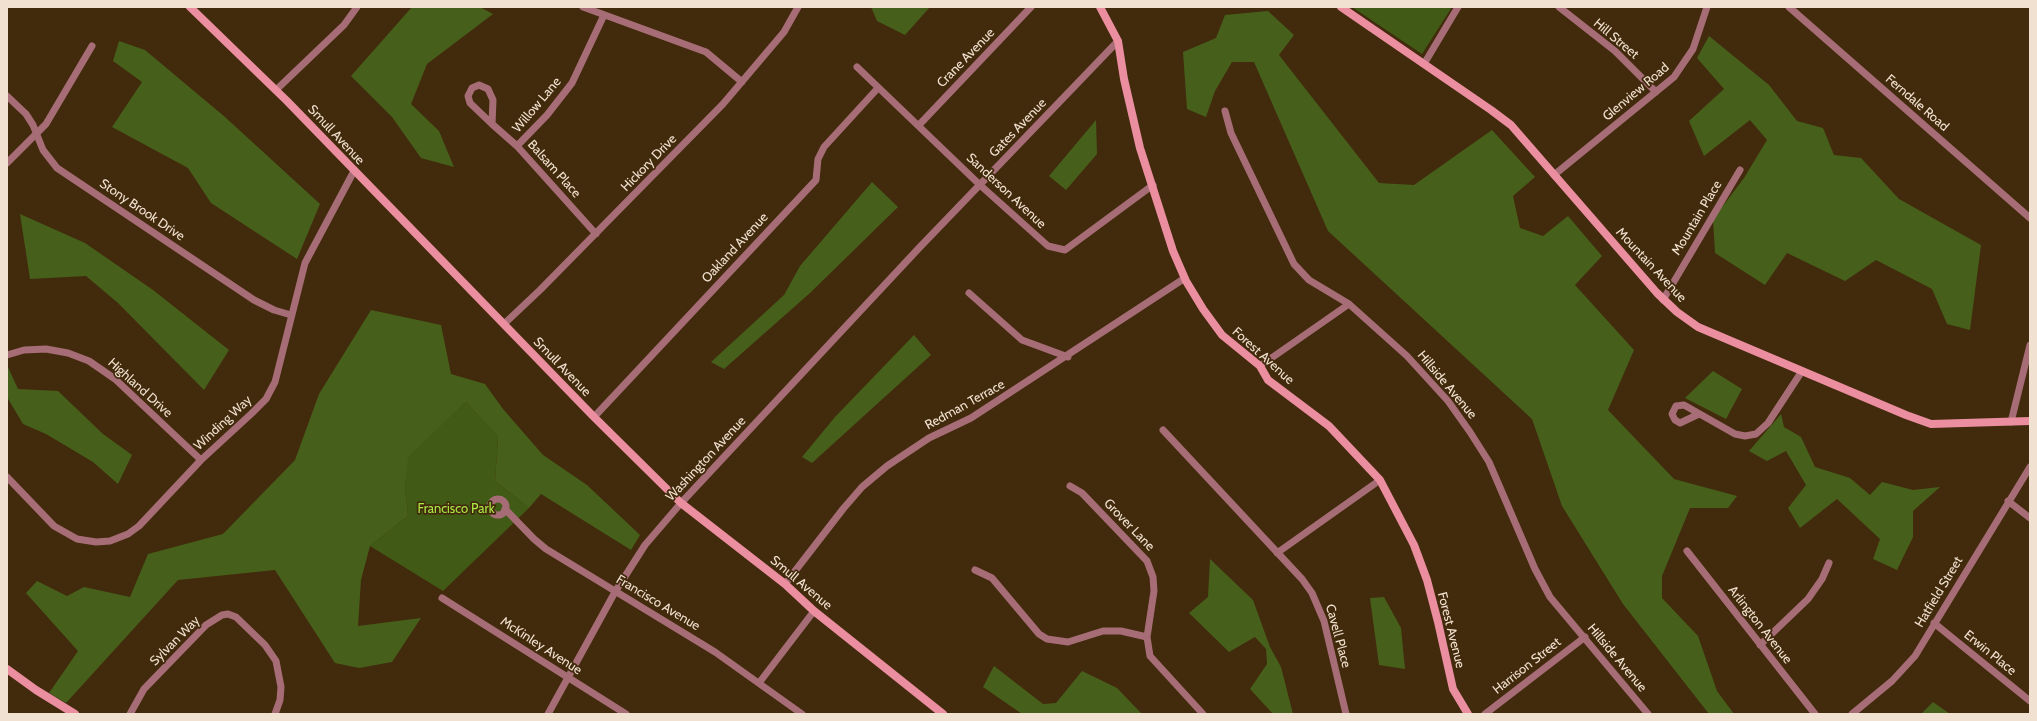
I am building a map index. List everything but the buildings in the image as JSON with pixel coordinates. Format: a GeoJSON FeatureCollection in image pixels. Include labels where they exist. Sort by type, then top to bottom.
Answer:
{"type":"FeatureCollection","features":[{"type":"Feature","properties":{"kind":"street","name":"Smull Avenue"},"geometry":{"type":"LineString","coordinates":[[190,7],[276,90],[594,416],[681,503],[785,584],[814,611],[943,714]]}},
{"type":"Feature","properties":{"kind":"street"},"geometry":{"type":"LineString","coordinates":[[276,90],[344,25],[357,7]]}},
{"type":"Feature","properties":{"kind":"street"},"geometry":{"type":"LineString","coordinates":[[583,7],[706,52],[742,82]]}},
{"type":"Feature","properties":{"kind":"street","name":"Hickory Drive"},"geometry":{"type":"LineString","coordinates":[[504,324],[596,234],[723,104],[784,32],[798,7]]}},
{"type":"Feature","properties":{"kind":"street","name":"Crane Avenue"},"geometry":{"type":"LineString","coordinates":[[919,125],[1031,7]]}},
{"type":"Feature","properties":{"kind":"street","name":"Forest Avenue"},"geometry":{"type":"LineString","coordinates":[[1100,7],[1118,41],[1124,79],[1140,148],[1173,251],[1185,278],[1203,309],[1222,335],[1260,366],[1268,380],[1329,426],[1380,480],[1414,546],[1427,580],[1453,689],[1468,714]]}},
{"type":"Feature","properties":{"kind":"street","name":"Mountain Avenue"},"geometry":{"type":"LineString","coordinates":[[1341,7],[1504,119],[1663,300],[1677,312],[1704,330],[1931,424],[2030,421]]}},
{"type":"Feature","properties":{"kind":"street"},"geometry":{"type":"LineString","coordinates":[[1424,64],[1458,7]]}},
{"type":"Feature","properties":{"kind":"street","name":"Hill Street"},"geometry":{"type":"LineString","coordinates":[[1559,7],[1615,51],[1656,92]]}},
{"type":"Feature","properties":{"kind":"street","name":"Glenview Road"},"geometry":{"type":"LineString","coordinates":[[1554,175],[1674,77],[1688,59],[1697,39],[1707,7]]}},
{"type":"Feature","properties":{"kind":"street","name":"Ferndale Road"},"geometry":{"type":"LineString","coordinates":[[1789,7],[2030,218]]}},
{"type":"Feature","properties":{"kind":"street","name":"Willow Lane"},"geometry":{"type":"LineString","coordinates":[[518,146],[548,115],[572,82],[604,15]]}},
{"type":"Feature","properties":{"kind":"street","name":"Gates Avenue"},"geometry":{"type":"LineString","coordinates":[[920,248],[1118,41]]}},
{"type":"Feature","properties":{"kind":"street"},"geometry":{"type":"LineString","coordinates":[[7,163],[46,124],[92,46]]}},
{"type":"Feature","properties":{"kind":"street","name":"Sanderson Avenue"},"geometry":{"type":"LineString","coordinates":[[857,67],[980,185],[1048,246],[1065,250],[1153,185]]}},
{"type":"Feature","properties":{"kind":"street","name":"Balsam Place"},"geometry":{"type":"LineString","coordinates":[[492,124],[493,100],[488,89],[479,84],[472,88],[468,96],[470,103],[492,124],[518,146],[596,234]]}},
{"type":"Feature","properties":{"kind":"street","name":"Oakland Avenue"},"geometry":{"type":"LineString","coordinates":[[594,416],[816,180],[818,159],[824,147],[878,88]]}},
{"type":"Feature","properties":{"kind":"street","name":"Stony Brook Drive"},"geometry":{"type":"LineString","coordinates":[[7,96],[26,114],[43,150],[57,168],[254,300],[274,310],[291,315]]}},
{"type":"Feature","properties":{"kind":"street","name":"Hillside Avenue"},"geometry":{"type":"LineString","coordinates":[[1225,110],[1231,133],[1294,264],[1309,280],[1349,304],[1407,356],[1448,401],[1489,462],[1535,569],[1550,597],[1648,714]]}},
{"type":"Feature","properties":{"kind":"street","name":"Mountain Place"},"geometry":{"type":"LineString","coordinates":[[1663,300],[1740,170]]}},
{"type":"Feature","properties":{"kind":"street","name":"Winding Way"},"geometry":{"type":"LineString","coordinates":[[7,477],[60,530],[83,541],[103,542],[122,537],[139,526],[201,460],[252,414],[266,399],[275,382],[305,263],[354,171]]}},
{"type":"Feature","properties":{"kind":"street","name":"Washington Avenue"},"geometry":{"type":"LineString","coordinates":[[548,714],[616,592],[646,544],[681,503],[920,248]]}},
{"type":"Feature","properties":{"kind":"street","name":"Redman Terrace"},"geometry":{"type":"LineString","coordinates":[[785,584],[843,508],[862,487],[887,466],[930,438],[971,418],[1068,356],[1185,278]]}},
{"type":"Feature","properties":{"kind":"street"},"geometry":{"type":"LineString","coordinates":[[969,293],[1022,340],[1068,356]]}},
{"type":"Feature","properties":{"kind":"street"},"geometry":{"type":"LineString","coordinates":[[1260,366],[1349,304]]}},
{"type":"Feature","properties":{"kind":"street"},"geometry":{"type":"LineString","coordinates":[[2011,422],[2030,345]]}},
{"type":"Feature","properties":{"kind":"street","name":"Highland Drive"},"geometry":{"type":"LineString","coordinates":[[7,355],[24,350],[46,349],[68,353],[89,361],[115,379],[201,460]]}},
{"type":"Feature","properties":{"kind":"street"},"geometry":{"type":"LineString","coordinates":[[1699,414],[1735,434],[1746,436],[1756,434],[1768,423],[1802,371]]}},
{"type":"Feature","properties":{"kind":"street","name":"Cavell Place"},"geometry":{"type":"LineString","coordinates":[[1163,430],[1307,586],[1321,611],[1346,714]]}},
{"type":"Feature","properties":{"kind":"street","name":"Hatfield Street"},"geometry":{"type":"LineString","coordinates":[[1852,714],[1892,681],[1915,656],[2030,467]]}},
{"type":"Feature","properties":{"kind":"street"},"geometry":{"type":"LineString","coordinates":[[1277,552],[1380,480]]}},
{"type":"Feature","properties":{"kind":"street","name":"Grover Lane"},"geometry":{"type":"LineString","coordinates":[[1070,486],[1082,493],[1147,561],[1153,577],[1154,591],[1147,637],[1150,656],[1203,714]]}},
{"type":"Feature","properties":{"kind":"street"},"geometry":{"type":"LineString","coordinates":[[2008,501],[2030,518]]}},
{"type":"Feature","properties":{"kind":"street","name":"Francisco Avenue"},"geometry":{"type":"LineString","coordinates":[[505,509],[534,539],[546,549],[715,652],[802,714]]}},
{"type":"Feature","properties":{"kind":"street","name":"Arlington Avenue"},"geometry":{"type":"LineString","coordinates":[[1687,551],[1815,714]]}},
{"type":"Feature","properties":{"kind":"street"},"geometry":{"type":"LineString","coordinates":[[1760,645],[1808,599],[1822,579],[1829,563]]}},
{"type":"Feature","properties":{"kind":"street"},"geometry":{"type":"LineString","coordinates":[[975,570],[992,578],[1039,634],[1047,639],[1068,642],[1103,631],[1121,631],[1147,637]]}},
{"type":"Feature","properties":{"kind":"street","name":"McKinley Avenue"},"geometry":{"type":"LineString","coordinates":[[442,598],[626,714]]}},
{"type":"Feature","properties":{"kind":"street"},"geometry":{"type":"LineString","coordinates":[[758,683],[814,611]]}},
{"type":"Feature","properties":{"kind":"street","name":"Sylvan Way"},"geometry":{"type":"LineString","coordinates":[[130,714],[144,689],[206,625],[222,615],[228,614],[236,617],[265,645],[276,661],[281,687],[280,700],[275,714]]}},
{"type":"Feature","properties":{"kind":"street","name":"Erwin Place"},"geometry":{"type":"LineString","coordinates":[[1934,623],[2030,701]]}},
{"type":"Feature","properties":{"kind":"street","name":"Harrison Street"},"geometry":{"type":"LineString","coordinates":[[1484,714],[1585,637]]}},
{"type":"Feature","properties":{"kind":"street"},"geometry":{"type":"LineString","coordinates":[[7,670],[75,714]]}},
{"type":"Feature","properties":{"kind":"green space"},"geometry":{"type":"Polygon","coordinates":[[[412,7],[480,7],[493,14],[427,64],[411,104],[439,131],[454,167],[421,158],[392,117],[351,76],[412,7]]]}},
{"type":"Feature","properties":{"kind":"green space"},"geometry":{"type":"Polygon","coordinates":[[[871,7],[930,7],[905,35],[877,21],[871,7]]]}},
{"type":"Feature","properties":{"kind":"green space"},"geometry":{"type":"Polygon","coordinates":[[[1352,7],[1452,7],[1422,54],[1352,7]]]}},
{"type":"Feature","properties":{"kind":"green space"},"geometry":{"type":"Polygon","coordinates":[[[1268,11],[1294,35],[1279,55],[1379,183],[1414,185],[1492,130],[1535,177],[1513,196],[1520,228],[1543,236],[1568,216],[1602,256],[1575,285],[1634,350],[1608,410],[1674,479],[1737,496],[1728,508],[1690,508],[1662,576],[1662,598],[1698,636],[1717,691],[1734,714],[1709,714],[1623,604],[1562,506],[1532,419],[1328,231],[1254,62],[1232,62],[1215,91],[1206,117],[1187,109],[1183,52],[1216,38],[1225,15],[1268,11]]]}},
{"type":"Feature","properties":{"kind":"green space"},"geometry":{"type":"Polygon","coordinates":[[[1709,36],[1769,85],[1797,121],[1823,128],[1834,155],[1861,158],[1899,199],[1981,245],[1970,330],[1947,324],[1932,289],[1876,260],[1845,281],[1787,253],[1765,285],[1715,253],[1713,219],[1744,178],[1767,140],[1750,120],[1704,156],[1689,121],[1724,89],[1697,58],[1709,36]]]}},
{"type":"Feature","properties":{"kind":"green space"},"geometry":{"type":"Polygon","coordinates":[[[119,41],[145,50],[225,117],[320,204],[297,259],[211,203],[188,168],[112,127],[142,82],[113,61],[119,41]]]}},
{"type":"Feature","properties":{"kind":"green space"},"geometry":{"type":"Polygon","coordinates":[[[1096,120],[1097,154],[1066,190],[1049,176],[1096,120]]]}},
{"type":"Feature","properties":{"kind":"green space"},"geometry":{"type":"Polygon","coordinates":[[[872,182],[898,207],[810,293],[724,369],[711,362],[784,295],[800,266],[872,182]]]}},
{"type":"Feature","properties":{"kind":"green space"},"geometry":{"type":"Polygon","coordinates":[[[20,214],[85,243],[153,290],[229,350],[204,390],[118,303],[86,276],[30,279],[20,214]]]}},
{"type":"Feature","properties":{"kind":"green space"},"geometry":{"type":"Polygon","coordinates":[[[371,310],[441,325],[451,374],[485,384],[503,409],[543,455],[587,485],[640,535],[631,550],[541,494],[529,508],[495,481],[498,437],[466,402],[408,457],[405,488],[408,516],[370,546],[361,580],[358,626],[421,618],[392,662],[359,668],[335,663],[275,570],[178,580],[66,703],[49,693],[78,651],[26,593],[37,581],[67,596],[84,587],[130,597],[148,554],[223,534],[295,460],[319,394],[371,310]]]}},
{"type":"Feature","properties":{"kind":"green space"},"geometry":{"type":"Polygon","coordinates":[[[914,335],[931,355],[812,463],[802,457],[835,417],[914,335]]]}},
{"type":"Feature","properties":{"kind":"green space"},"geometry":{"type":"Polygon","coordinates":[[[7,365],[18,389],[58,391],[103,434],[132,455],[118,484],[93,462],[46,434],[23,424],[7,397],[7,365]]]}},
{"type":"Feature","properties":{"kind":"green space"},"geometry":{"type":"Polygon","coordinates":[[[1713,371],[1742,389],[1726,419],[1685,398],[1713,371]]]}},
{"type":"Feature","properties":{"kind":"green space","name":"Francisco Park"},"geometry":{"type":"Polygon","coordinates":[[[466,402],[498,437],[495,481],[529,508],[443,591],[370,546],[408,516],[405,488],[407,457],[466,402]]]}},
{"type":"Feature","properties":{"kind":"green space"},"geometry":{"type":"Polygon","coordinates":[[[1781,414],[1784,427],[1801,437],[1815,467],[1850,478],[1870,495],[1882,482],[1913,490],[1940,487],[1913,511],[1913,537],[1897,570],[1873,559],[1880,539],[1837,499],[1800,528],[1788,508],[1806,485],[1786,451],[1767,461],[1749,451],[1781,414]]]}},
{"type":"Feature","properties":{"kind":"green space"},"geometry":{"type":"Polygon","coordinates":[[[1210,559],[1253,600],[1270,647],[1281,667],[1293,714],[1273,714],[1250,689],[1267,664],[1266,649],[1255,637],[1229,652],[1189,613],[1208,597],[1210,559]]]}},
{"type":"Feature","properties":{"kind":"green space"},"geometry":{"type":"Polygon","coordinates":[[[1384,597],[1401,628],[1405,669],[1379,665],[1370,598],[1384,597]]]}},
{"type":"Feature","properties":{"kind":"green space"},"geometry":{"type":"Polygon","coordinates":[[[994,666],[1043,704],[1056,703],[1082,671],[1117,688],[1142,714],[1022,714],[983,687],[994,666]]]}},
{"type":"Feature","properties":{"kind":"green space"},"geometry":{"type":"Polygon","coordinates":[[[1933,702],[1950,714],[1921,714],[1933,702]]]}}]}
